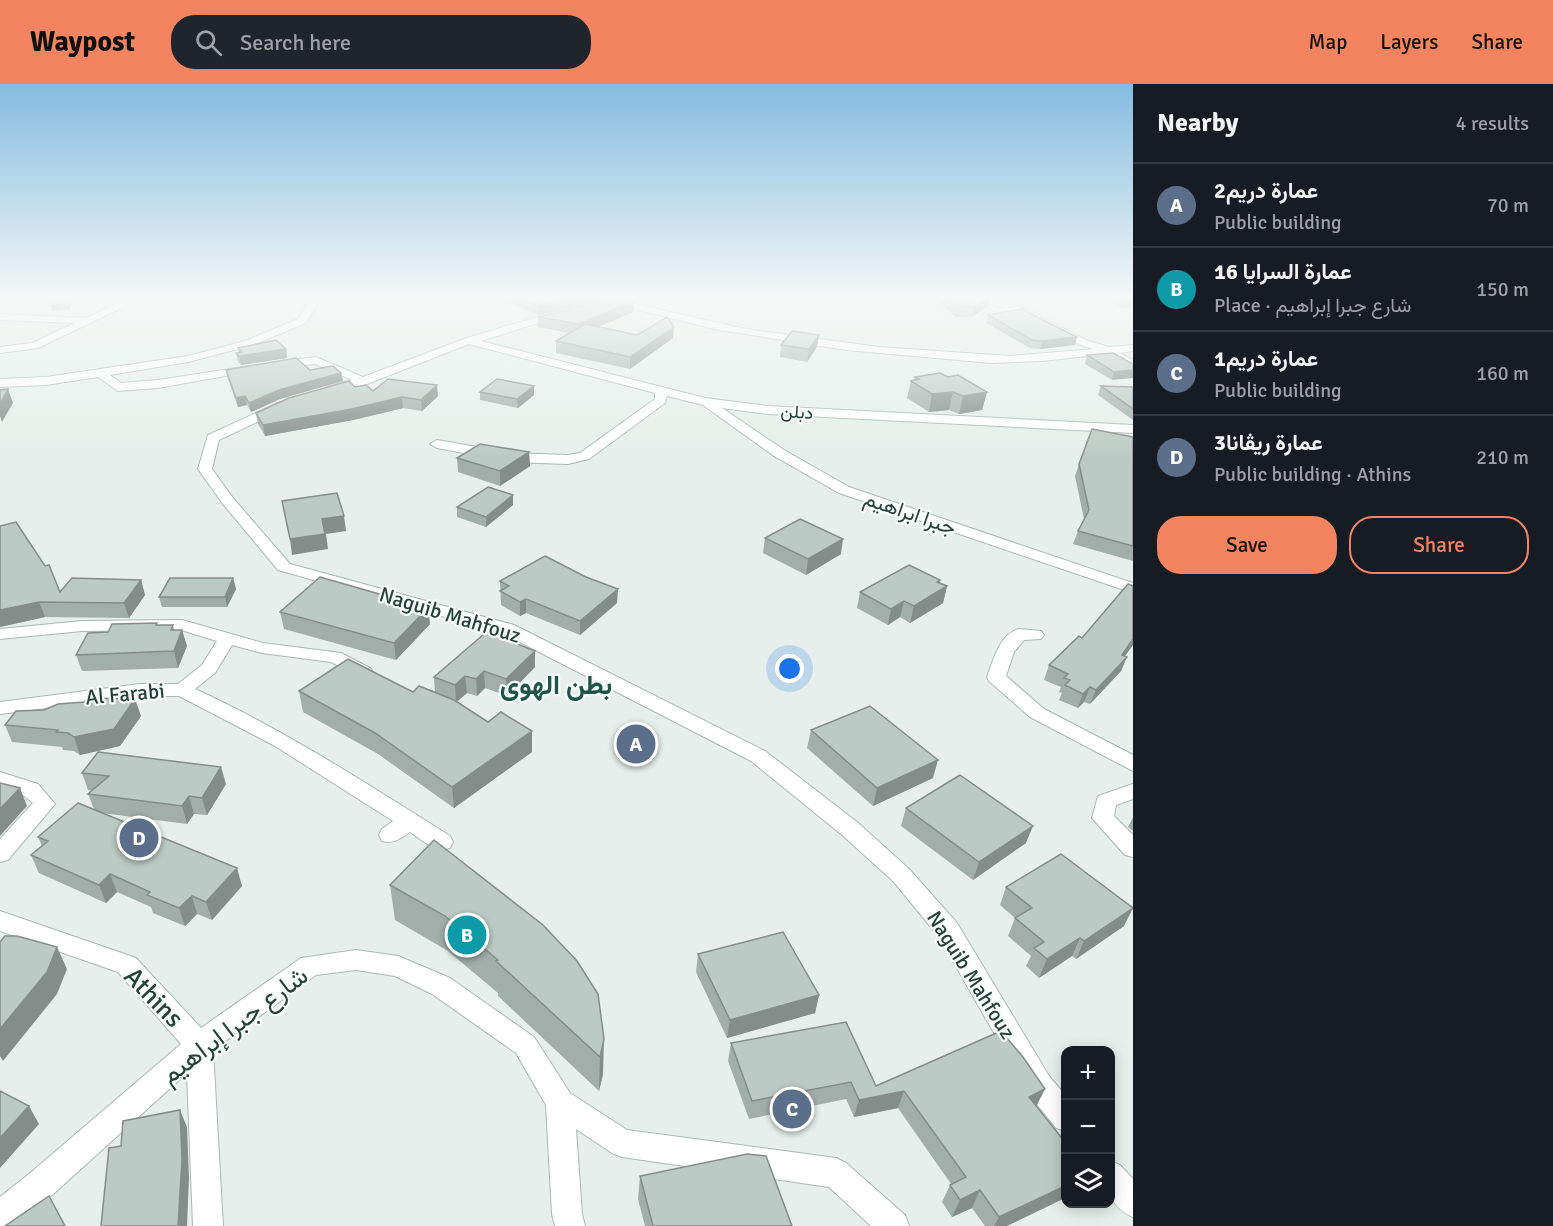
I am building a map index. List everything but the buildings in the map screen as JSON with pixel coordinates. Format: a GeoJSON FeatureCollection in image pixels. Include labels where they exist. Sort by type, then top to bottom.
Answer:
{"type":"FeatureCollection","features":[{"type":"Feature","properties":{"kind":"street"},"geometry":{"type":"LineString","coordinates":[[0,383],[46,381],[188,359],[214,352]]}},
{"type":"Feature","properties":{"kind":"street"},"geometry":{"type":"LineString","coordinates":[[317,394],[363,381],[438,352]]}},
{"type":"Feature","properties":{"kind":"street","name":"دبلن"},"geometry":{"type":"LineString","coordinates":[[512,352],[705,402],[805,413],[1133,429]]}},
{"type":"Feature","properties":{"kind":"street"},"geometry":{"type":"LineString","coordinates":[[904,352],[1027,359],[1087,352]]}},
{"type":"Feature","properties":{"kind":"street"},"geometry":{"type":"LineString","coordinates":[[1111,352],[1133,365]]}},
{"type":"Feature","properties":{"kind":"street"},"geometry":{"type":"LineString","coordinates":[[100,373],[118,387],[158,384],[316,360],[363,381]]}},
{"type":"Feature","properties":{"kind":"street"},"geometry":{"type":"LineString","coordinates":[[437,444],[550,461],[570,460],[584,456],[661,400],[661,390]]}},
{"type":"Feature","properties":{"kind":"street","name":"Naguib Mahfouz"},"geometry":{"type":"LineString","coordinates":[[294,400],[249,419],[213,438],[205,469],[228,501],[284,567],[508,629],[758,756],[849,828],[909,885],[948,930],[1039,1085],[1061,1113]]}},
{"type":"Feature","properties":{"kind":"street","name":"جبرا ابراهيم"},"geometry":{"type":"LineString","coordinates":[[705,402],[779,453],[844,490],[1133,588]]}},
{"type":"Feature","properties":{"kind":"street"},"geometry":{"type":"LineString","coordinates":[[0,634],[82,626],[162,624],[197,628],[262,648],[335,657],[381,681]]}},
{"type":"Feature","properties":{"kind":"street"},"geometry":{"type":"LineString","coordinates":[[1035,635],[1019,634],[1005,651],[996,677],[1037,713],[1133,764]]}},
{"type":"Feature","properties":{"kind":"street","name":"Al Farabi"},"geometry":{"type":"LineString","coordinates":[[0,708],[140,690],[182,690],[209,669],[227,639]]}},
{"type":"Feature","properties":{"kind":"street"},"geometry":{"type":"LineString","coordinates":[[182,690],[278,738],[442,842]]}},
{"type":"Feature","properties":{"kind":"street"},"geometry":{"type":"LineString","coordinates":[[0,778],[25,784],[38,793],[44,804],[0,855]]}},
{"type":"Feature","properties":{"kind":"street"},"geometry":{"type":"LineString","coordinates":[[1133,790],[1106,801],[1103,818],[1133,849]]}},
{"type":"Feature","properties":{"kind":"street"},"geometry":{"type":"LineString","coordinates":[[390,835],[409,821]]}},
{"type":"Feature","properties":{"kind":"street","name":"Athins"},"geometry":{"type":"LineString","coordinates":[[0,921],[127,964],[199,1045],[208,1226]]}},
{"type":"Feature","properties":{"kind":"street","name":"شارع جبرا إبراهيم"},"geometry":{"type":"LineString","coordinates":[[0,1216],[40,1185],[199,1045],[310,965],[356,960],[398,966],[441,986],[525,1045],[560,1102],[622,1143],[837,1173],[894,1226]]}},
{"type":"Feature","properties":{"kind":"street"},"geometry":{"type":"LineString","coordinates":[[560,1102],[567,1214],[570,1226]]}},
{"type":"Feature","properties":{"kind":"street"},"geometry":{"type":"LineString","coordinates":[[1115,1180],[1133,1202]]}},
{"type":"Feature","properties":{"kind":"place","name":"عمارة دريم2"},"geometry":{"type":"Point","coordinates":[636,744]}},
{"type":"Feature","properties":{"kind":"place","name":"عمارة ريڤانا3"},"geometry":{"type":"Point","coordinates":[139,838]}},
{"type":"Feature","properties":{"kind":"place","name":"عمارة السرايا 16"},"geometry":{"type":"Point","coordinates":[467,935]}},
{"type":"Feature","properties":{"kind":"place","name":"عمارة دريم1"},"geometry":{"type":"Point","coordinates":[792,1109]}},
{"type":"Feature","properties":{"kind":"district","name":"بطن الهوى"},"geometry":{"type":"Point","coordinates":[556,685]}}]}
